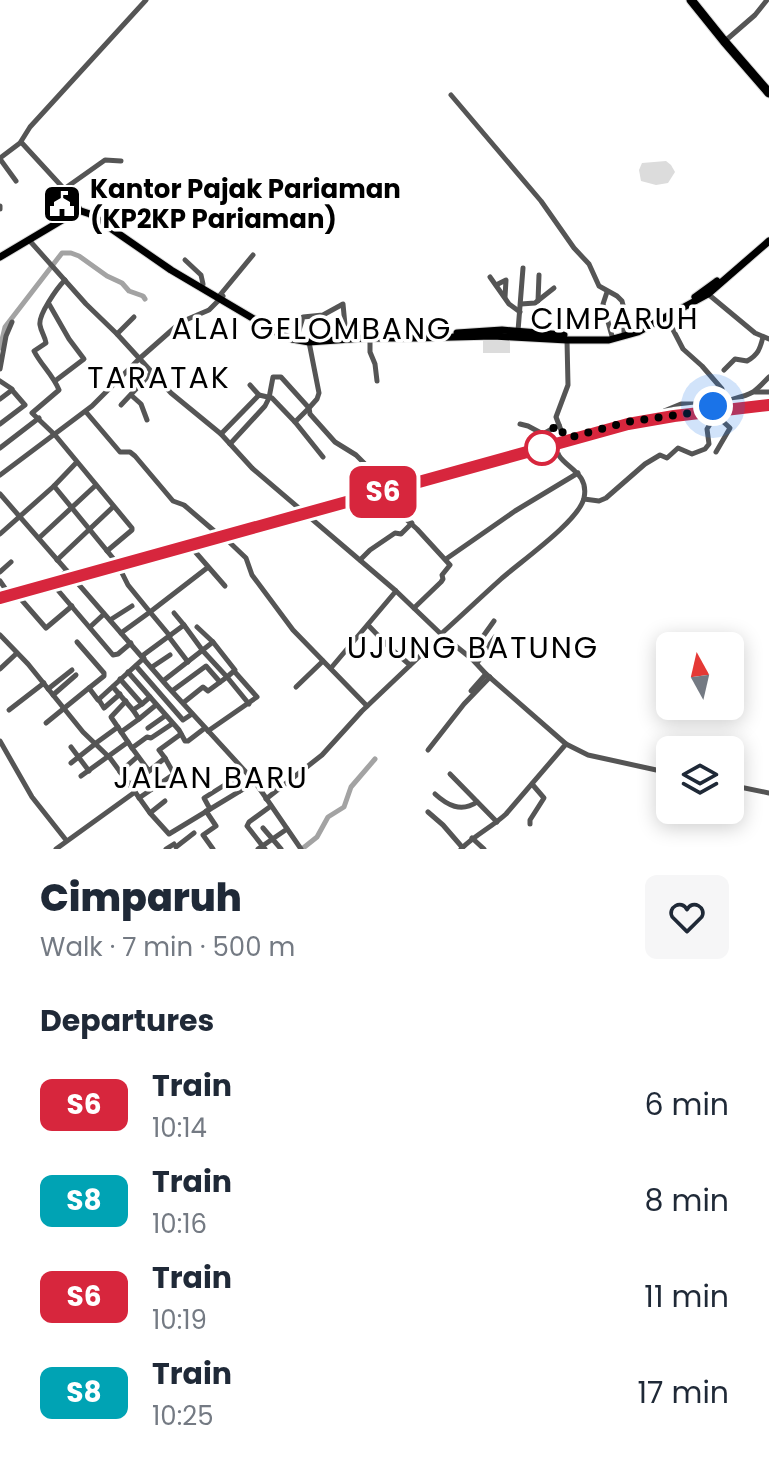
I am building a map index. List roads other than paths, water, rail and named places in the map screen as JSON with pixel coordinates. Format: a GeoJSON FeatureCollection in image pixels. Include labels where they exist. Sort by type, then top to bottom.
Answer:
{"type":"FeatureCollection","features":[{"type":"Feature","properties":{"kind":"highway"},"geometry":{"type":"LineString","coordinates":[[691,0],[769,93]]}},
{"type":"Feature","properties":{"kind":"main road"},"geometry":{"type":"LineString","coordinates":[[0,255],[80,209],[221,296]]}},
{"type":"Feature","properties":{"kind":"main road"},"geometry":{"type":"LineString","coordinates":[[0,255],[46,227]]}},
{"type":"Feature","properties":{"kind":"main road"},"geometry":{"type":"LineString","coordinates":[[498,333],[606,338],[624,332],[708,294],[769,239]]}},
{"type":"Feature","properties":{"kind":"main road"},"geometry":{"type":"LineString","coordinates":[[173,268],[287,338],[309,342],[346,336],[447,336],[518,331],[567,340],[606,338],[638,332],[667,318],[736,269]]}},
{"type":"Feature","properties":{"kind":"main road"},"geometry":{"type":"LineString","coordinates":[[267,325],[297,337],[386,336]]}},
{"type":"Feature","properties":{"kind":"street"},"geometry":{"type":"LineString","coordinates":[[16,181],[0,159],[21,142],[30,127],[146,0]]}},
{"type":"Feature","properties":{"kind":"street"},"geometry":{"type":"LineString","coordinates":[[724,41],[755,15],[767,0]]}},
{"type":"Feature","properties":{"kind":"street"},"geometry":{"type":"LineString","coordinates":[[451,95],[541,201],[589,264],[599,286],[617,296],[623,304],[624,332]]}},
{"type":"Feature","properties":{"kind":"street"},"geometry":{"type":"LineString","coordinates":[[21,142],[80,209]]}},
{"type":"Feature","properties":{"kind":"street"},"geometry":{"type":"LineString","coordinates":[[64,189],[106,160],[121,161]]}},
{"type":"Feature","properties":{"kind":"street"},"geometry":{"type":"LineString","coordinates":[[28,240],[171,393],[221,434],[252,468],[396,591],[566,744],[588,755],[656,770]]}},
{"type":"Feature","properties":{"kind":"street"},"geometry":{"type":"LineString","coordinates":[[0,475],[86,412],[185,319],[209,310],[253,255]]}},
{"type":"Feature","properties":{"kind":"street"},"geometry":{"type":"LineString","coordinates":[[185,260],[201,275],[203,284]]}},
{"type":"Feature","properties":{"kind":"street"},"geometry":{"type":"LineString","coordinates":[[518,331],[523,268]]}},
{"type":"Feature","properties":{"kind":"street"},"geometry":{"type":"LineString","coordinates":[[538,302],[539,275]]}},
{"type":"Feature","properties":{"kind":"street"},"geometry":{"type":"LineString","coordinates":[[490,277],[511,307],[520,312]]}},
{"type":"Feature","properties":{"kind":"street"},"geometry":{"type":"LineString","coordinates":[[65,280],[41,315],[39,322],[46,343],[34,351],[59,390],[32,413],[55,435],[132,529],[107,551]]}},
{"type":"Feature","properties":{"kind":"street"},"geometry":{"type":"LineString","coordinates":[[496,285],[506,280],[505,298]]}},
{"type":"Feature","properties":{"kind":"street"},"geometry":{"type":"LineString","coordinates":[[521,304],[538,302],[554,288]]}},
{"type":"Feature","properties":{"kind":"street"},"geometry":{"type":"LineString","coordinates":[[606,338],[603,304],[607,292]]}},
{"type":"Feature","properties":{"kind":"street"},"geometry":{"type":"LineString","coordinates":[[708,294],[751,330],[767,338],[756,355],[747,361],[735,359],[724,370]]}},
{"type":"Feature","properties":{"kind":"street"},"geometry":{"type":"LineString","coordinates":[[49,304],[84,359],[55,381]]}},
{"type":"Feature","properties":{"kind":"street"},"geometry":{"type":"LineString","coordinates":[[297,337],[303,317],[320,316],[343,304],[346,336]]}},
{"type":"Feature","properties":{"kind":"street"},"geometry":{"type":"LineString","coordinates":[[117,334],[134,317]]}},
{"type":"Feature","properties":{"kind":"street"},"geometry":{"type":"LineString","coordinates":[[584,499],[603,500],[660,455],[667,458],[678,448],[692,454],[709,444],[707,429],[722,389],[683,349],[667,318]]}},
{"type":"Feature","properties":{"kind":"street"},"geometry":{"type":"LineString","coordinates":[[0,369],[12,322]]}},
{"type":"Feature","properties":{"kind":"street"},"geometry":{"type":"LineString","coordinates":[[370,338],[377,381]]}},
{"type":"Feature","properties":{"kind":"street"},"geometry":{"type":"LineString","coordinates":[[567,340],[568,385],[557,415],[559,425],[566,435],[572,437],[627,422],[717,407],[769,403]]}},
{"type":"Feature","properties":{"kind":"street"},"geometry":{"type":"LineString","coordinates":[[295,422],[319,393],[309,342]]}},
{"type":"Feature","properties":{"kind":"street"},"geometry":{"type":"LineString","coordinates":[[121,405],[152,372]]}},
{"type":"Feature","properties":{"kind":"street"},"geometry":{"type":"LineString","coordinates":[[230,444],[262,410],[269,398],[272,379],[281,377],[335,442],[356,455],[387,489],[396,509],[451,566],[442,575],[443,580],[414,608]]}},
{"type":"Feature","properties":{"kind":"street"},"geometry":{"type":"LineString","coordinates":[[717,407],[754,391],[769,377]]}},
{"type":"Feature","properties":{"kind":"street"},"geometry":{"type":"LineString","coordinates":[[0,381],[25,405],[0,424]]}},
{"type":"Feature","properties":{"kind":"street"},"geometry":{"type":"LineString","coordinates":[[250,385],[259,395],[272,398],[323,457]]}},
{"type":"Feature","properties":{"kind":"street"},"geometry":{"type":"LineString","coordinates":[[0,399],[12,390]]}},
{"type":"Feature","properties":{"kind":"street"},"geometry":{"type":"LineString","coordinates":[[754,391],[769,392]]}},
{"type":"Feature","properties":{"kind":"street"},"geometry":{"type":"LineString","coordinates":[[131,395],[141,404],[147,420]]}},
{"type":"Feature","properties":{"kind":"street"},"geometry":{"type":"LineString","coordinates":[[221,434],[259,395]]}},
{"type":"Feature","properties":{"kind":"street"},"geometry":{"type":"LineString","coordinates":[[716,452],[730,428],[717,407]]}},
{"type":"Feature","properties":{"kind":"street"},"geometry":{"type":"LineString","coordinates":[[86,412],[120,452],[130,452],[135,456],[173,501],[184,505],[220,535]]}},
{"type":"Feature","properties":{"kind":"street"},"geometry":{"type":"LineString","coordinates":[[0,448],[39,418]]}},
{"type":"Feature","properties":{"kind":"street"},"geometry":{"type":"LineString","coordinates":[[520,424],[543,434]]}},
{"type":"Feature","properties":{"kind":"street"},"geometry":{"type":"LineString","coordinates":[[534,444],[543,434],[559,425]]}},
{"type":"Feature","properties":{"kind":"street"},"geometry":{"type":"LineString","coordinates":[[118,566],[563,440],[566,435]]}},
{"type":"Feature","properties":{"kind":"street"},"geometry":{"type":"LineString","coordinates":[[266,799],[322,755],[441,634],[562,529],[583,503],[585,486],[575,468],[558,456],[558,441]]}},
{"type":"Feature","properties":{"kind":"street"},"geometry":{"type":"LineString","coordinates":[[0,534],[76,463]]}},
{"type":"Feature","properties":{"kind":"street"},"geometry":{"type":"LineString","coordinates":[[446,559],[515,511],[578,473]]}},
{"type":"Feature","properties":{"kind":"street"},"geometry":{"type":"LineString","coordinates":[[39,538],[96,485]]}},
{"type":"Feature","properties":{"kind":"street"},"geometry":{"type":"LineString","coordinates":[[54,486],[107,551],[128,585],[188,662]]}},
{"type":"Feature","properties":{"kind":"street"},"geometry":{"type":"LineString","coordinates":[[0,494],[255,782],[299,846],[287,849]]}},
{"type":"Feature","properties":{"kind":"street"},"geometry":{"type":"LineString","coordinates":[[57,560],[113,507]]}},
{"type":"Feature","properties":{"kind":"street"},"geometry":{"type":"LineString","coordinates":[[360,560],[396,532],[401,534],[412,523]]}},
{"type":"Feature","properties":{"kind":"street"},"geometry":{"type":"LineString","coordinates":[[0,596],[225,538],[246,558],[252,575],[293,630],[367,706]]}},
{"type":"Feature","properties":{"kind":"street"},"geometry":{"type":"LineString","coordinates":[[191,547],[225,586]]}},
{"type":"Feature","properties":{"kind":"street"},"geometry":{"type":"LineString","coordinates":[[0,572],[11,562]]}},
{"type":"Feature","properties":{"kind":"street"},"geometry":{"type":"LineString","coordinates":[[121,633],[207,568]]}},
{"type":"Feature","properties":{"kind":"street"},"geometry":{"type":"LineString","coordinates":[[0,581],[9,594]]}},
{"type":"Feature","properties":{"kind":"street"},"geometry":{"type":"LineString","coordinates":[[56,588],[114,656],[131,643]]}},
{"type":"Feature","properties":{"kind":"street"},"geometry":{"type":"LineString","coordinates":[[331,668],[396,591]]}},
{"type":"Feature","properties":{"kind":"street"},"geometry":{"type":"LineString","coordinates":[[19,597],[46,628],[72,606]]}},
{"type":"Feature","properties":{"kind":"street"},"geometry":{"type":"LineString","coordinates":[[110,620],[132,606]]}},
{"type":"Feature","properties":{"kind":"street"},"geometry":{"type":"LineString","coordinates":[[174,613],[249,704]]}},
{"type":"Feature","properties":{"kind":"street"},"geometry":{"type":"LineString","coordinates":[[90,627],[104,614]]}},
{"type":"Feature","properties":{"kind":"street"},"geometry":{"type":"LineString","coordinates":[[474,661],[474,649],[494,621]]}},
{"type":"Feature","properties":{"kind":"street"},"geometry":{"type":"LineString","coordinates":[[98,700],[143,657],[184,625]]}},
{"type":"Feature","properties":{"kind":"street"},"geometry":{"type":"LineString","coordinates":[[368,625],[410,665]]}},
{"type":"Feature","properties":{"kind":"street"},"geometry":{"type":"LineString","coordinates":[[128,672],[186,742],[249,704],[257,696],[197,627]]}},
{"type":"Feature","properties":{"kind":"street"},"geometry":{"type":"LineString","coordinates":[[0,635],[108,757],[176,847]]}},
{"type":"Feature","properties":{"kind":"street"},"geometry":{"type":"LineString","coordinates":[[474,661],[495,637]]}},
{"type":"Feature","properties":{"kind":"street"},"geometry":{"type":"LineString","coordinates":[[46,723],[104,676],[77,642]]}},
{"type":"Feature","properties":{"kind":"street"},"geometry":{"type":"LineString","coordinates":[[71,763],[149,711],[153,701],[188,662],[213,642]]}},
{"type":"Feature","properties":{"kind":"street"},"geometry":{"type":"LineString","coordinates":[[0,669],[17,653]]}},
{"type":"Feature","properties":{"kind":"street"},"geometry":{"type":"LineString","coordinates":[[152,667],[170,655]]}},
{"type":"Feature","properties":{"kind":"street"},"geometry":{"type":"LineString","coordinates":[[296,687],[323,661]]}},
{"type":"Feature","properties":{"kind":"street"},"geometry":{"type":"LineString","coordinates":[[136,666],[183,720]]}},
{"type":"Feature","properties":{"kind":"street"},"geometry":{"type":"LineString","coordinates":[[168,686],[206,666],[220,682]]}},
{"type":"Feature","properties":{"kind":"street"},"geometry":{"type":"LineString","coordinates":[[183,703],[203,687],[208,691],[234,671]]}},
{"type":"Feature","properties":{"kind":"street"},"geometry":{"type":"LineString","coordinates":[[51,692],[74,673]]}},
{"type":"Feature","properties":{"kind":"street"},"geometry":{"type":"LineString","coordinates":[[471,691],[488,675]]}},
{"type":"Feature","properties":{"kind":"street"},"geometry":{"type":"LineString","coordinates":[[428,750],[488,675]]}},
{"type":"Feature","properties":{"kind":"street"},"geometry":{"type":"LineString","coordinates":[[120,679],[142,704]]}},
{"type":"Feature","properties":{"kind":"street"},"geometry":{"type":"LineString","coordinates":[[9,710],[44,683]]}},
{"type":"Feature","properties":{"kind":"street"},"geometry":{"type":"LineString","coordinates":[[113,687],[139,719]]}},
{"type":"Feature","properties":{"kind":"street"},"geometry":{"type":"LineString","coordinates":[[89,688],[104,708],[120,694]]}},
{"type":"Feature","properties":{"kind":"street"},"geometry":{"type":"LineString","coordinates":[[126,701],[112,715],[119,730],[149,771]]}},
{"type":"Feature","properties":{"kind":"street"},"geometry":{"type":"LineString","coordinates":[[133,710],[153,701]]}},
{"type":"Feature","properties":{"kind":"street"},"geometry":{"type":"LineString","coordinates":[[149,711],[157,722]]}},
{"type":"Feature","properties":{"kind":"street"},"geometry":{"type":"LineString","coordinates":[[81,776],[108,757],[147,737],[151,738],[192,714]]}},
{"type":"Feature","properties":{"kind":"street"},"geometry":{"type":"LineString","coordinates":[[148,728],[165,716]]}},
{"type":"Feature","properties":{"kind":"street"},"geometry":{"type":"LineString","coordinates":[[159,750],[181,734]]}},
{"type":"Feature","properties":{"kind":"street"},"geometry":{"type":"LineString","coordinates":[[56,849],[174,774],[151,738]]}},
{"type":"Feature","properties":{"kind":"street"},"geometry":{"type":"LineString","coordinates":[[0,741],[32,797],[66,840]]}},
{"type":"Feature","properties":{"kind":"street"},"geometry":{"type":"LineString","coordinates":[[428,812],[462,848],[497,822],[566,744]]}},
{"type":"Feature","properties":{"kind":"street"},"geometry":{"type":"LineString","coordinates":[[71,747],[89,771]]}},
{"type":"Feature","properties":{"kind":"street"},"geometry":{"type":"LineString","coordinates":[[120,772],[137,756]]}},
{"type":"Feature","properties":{"kind":"street"},"geometry":{"type":"LineString","coordinates":[[130,784],[165,758]]}},
{"type":"Feature","properties":{"kind":"street"},"geometry":{"type":"LineString","coordinates":[[450,774],[497,822]]}},
{"type":"Feature","properties":{"kind":"street"},"geometry":{"type":"LineString","coordinates":[[213,849],[203,835],[216,826],[204,798],[232,780],[240,791]]}},
{"type":"Feature","properties":{"kind":"street"},"geometry":{"type":"LineString","coordinates":[[169,834],[255,782]]}},
{"type":"Feature","properties":{"kind":"street"},"geometry":{"type":"LineString","coordinates":[[530,824],[544,798],[532,784]]}},
{"type":"Feature","properties":{"kind":"street"},"geometry":{"type":"LineString","coordinates":[[744,788],[769,793]]}},
{"type":"Feature","properties":{"kind":"street"},"geometry":{"type":"LineString","coordinates":[[213,792],[218,804]]}},
{"type":"Feature","properties":{"kind":"street"},"geometry":{"type":"LineString","coordinates":[[435,794],[458,808],[477,802]]}},
{"type":"Feature","properties":{"kind":"street"},"geometry":{"type":"LineString","coordinates":[[150,813],[165,801]]}},
{"type":"Feature","properties":{"kind":"street"},"geometry":{"type":"LineString","coordinates":[[271,806],[247,824],[248,828],[262,848],[287,829]]}},
{"type":"Feature","properties":{"kind":"street"},"geometry":{"type":"LineString","coordinates":[[263,828],[281,849]]}},
{"type":"Feature","properties":{"kind":"street"},"geometry":{"type":"LineString","coordinates":[[166,849],[176,847],[194,833]]}},
{"type":"Feature","properties":{"kind":"street"},"geometry":{"type":"LineString","coordinates":[[472,838],[484,849]]}},
{"type":"Feature","properties":{"kind":"street"},"geometry":{"type":"LineString","coordinates":[[199,849],[206,844]]}},
{"type":"Feature","properties":{"kind":"waterway"},"geometry":{"type":"LineString","coordinates":[[0,348],[5,327],[62,253],[79,256],[145,299]]}},
{"type":"Feature","properties":{"kind":"waterway"},"geometry":{"type":"LineString","coordinates":[[302,849],[317,837],[328,817],[344,807],[351,787],[375,759]]}},
{"type":"Feature","properties":{"kind":"railway"},"geometry":{"type":"LineString","coordinates":[[0,598],[628,424],[769,405]]}},
{"type":"Feature","properties":{"kind":"train","name":"S6"},"geometry":{"type":"LineString","coordinates":[[0,598],[628,424],[769,405]]}},
{"type":"Feature","properties":{"kind":"place","name":"Kantor Pajak Pariaman (KP2KP Pariaman)"},"geometry":{"type":"Point","coordinates":[62,204]}},
{"type":"Feature","properties":{"kind":"district","name":"CIMPARUH"},"geometry":{"type":"Point","coordinates":[615,318]}},
{"type":"Feature","properties":{"kind":"district","name":"ALAI GELOMBANG"},"geometry":{"type":"Point","coordinates":[312,328]}},
{"type":"Feature","properties":{"kind":"district","name":"TARATAK"},"geometry":{"type":"Point","coordinates":[159,377]}},
{"type":"Feature","properties":{"kind":"district","name":"UJUNG BATUNG"},"geometry":{"type":"Point","coordinates":[473,647]}},
{"type":"Feature","properties":{"kind":"district","name":"JALAN BARU"},"geometry":{"type":"Point","coordinates":[211,777]}}]}
